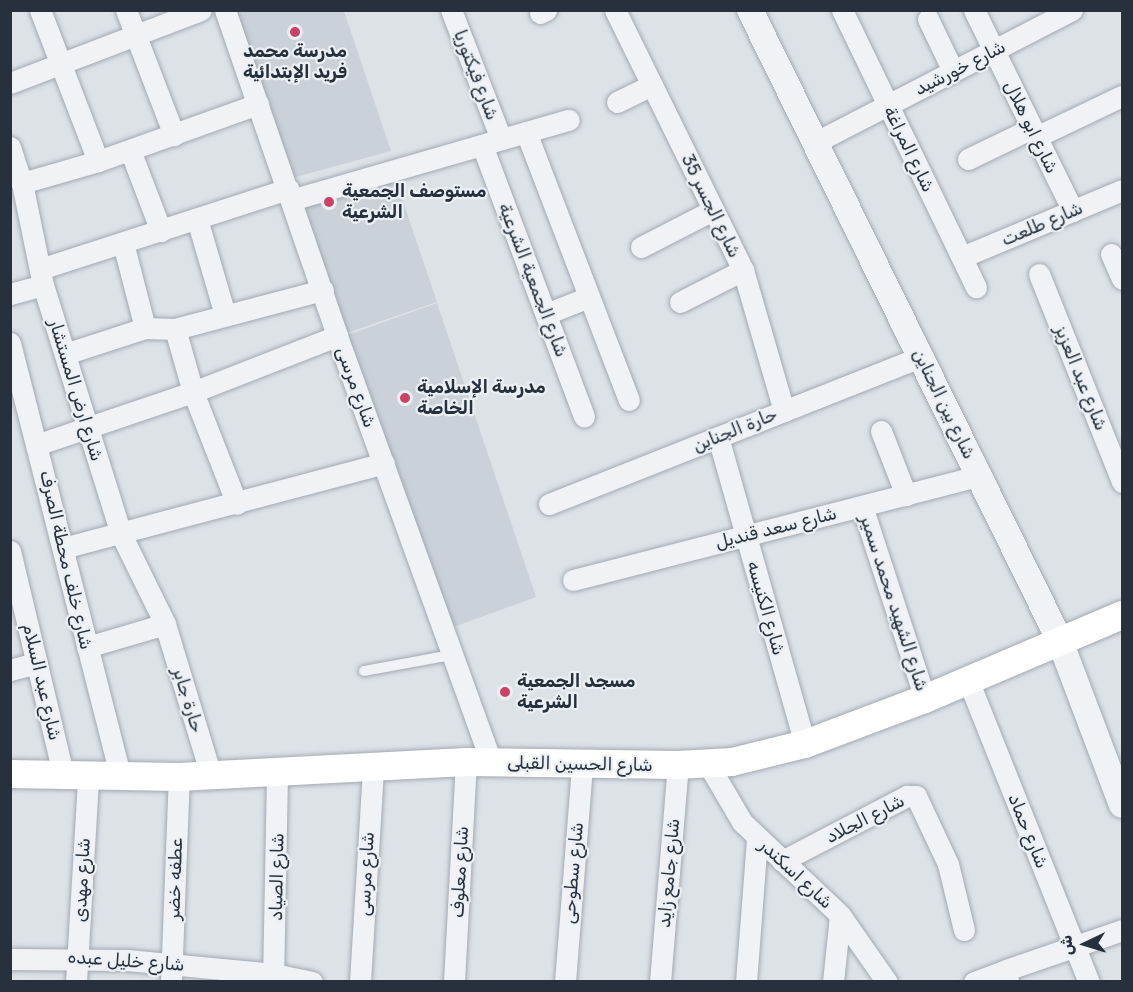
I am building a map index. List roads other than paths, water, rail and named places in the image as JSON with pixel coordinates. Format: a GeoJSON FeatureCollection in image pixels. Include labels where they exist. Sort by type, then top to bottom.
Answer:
{"type":"FeatureCollection","features":[{"type":"Feature","properties":{"kind":"main road","name":"شارع الحسين القبلى"},"geometry":{"type":"LineString","coordinates":[[10,774],[76,778],[179,777],[479,762],[678,765],[757,758],[805,744],[925,699],[1122,615]]}},
{"type":"Feature","properties":{"kind":"street"},"geometry":{"type":"LineString","coordinates":[[40,10],[98,162]]}},
{"type":"Feature","properties":{"kind":"street"},"geometry":{"type":"LineString","coordinates":[[126,10],[174,135]]}},
{"type":"Feature","properties":{"kind":"street"},"geometry":{"type":"LineString","coordinates":[[10,83],[201,10]]}},
{"type":"Feature","properties":{"kind":"street","name":"شارع مرسى"},"geometry":{"type":"LineString","coordinates":[[225,10],[337,336],[451,655],[479,762]]}},
{"type":"Feature","properties":{"kind":"street","name":"شارع فيكتوريا"},"geometry":{"type":"LineString","coordinates":[[451,10],[492,142]]}},
{"type":"Feature","properties":{"kind":"street","name":"شارع الجسر 35"},"geometry":{"type":"LineString","coordinates":[[615,10],[743,270],[784,411]]}},
{"type":"Feature","properties":{"kind":"street","name":"شارع بين الجناين"},"geometry":{"type":"LineString","coordinates":[[750,10],[1060,641],[1122,805]]}},
{"type":"Feature","properties":{"kind":"street","name":"شارع المراغة"},"geometry":{"type":"LineString","coordinates":[[842,10],[976,286]]}},
{"type":"Feature","properties":{"kind":"street","name":"شارع ابو هلال"},"geometry":{"type":"LineString","coordinates":[[974,10],[1073,211]]}},
{"type":"Feature","properties":{"kind":"street","name":"شارع خورشيد"},"geometry":{"type":"LineString","coordinates":[[816,142],[1072,10]]}},
{"type":"Feature","properties":{"kind":"street"},"geometry":{"type":"LineString","coordinates":[[928,19],[953,71]]}},
{"type":"Feature","properties":{"kind":"street"},"geometry":{"type":"LineString","coordinates":[[617,102],[652,85]]}},
{"type":"Feature","properties":{"kind":"street"},"geometry":{"type":"LineString","coordinates":[[968,159],[1122,96]]}},
{"type":"Feature","properties":{"kind":"street"},"geometry":{"type":"LineString","coordinates":[[22,183],[98,162],[258,104]]}},
{"type":"Feature","properties":{"kind":"street"},"geometry":{"type":"LineString","coordinates":[[10,294],[42,277],[123,243],[197,219],[569,120]]}},
{"type":"Feature","properties":{"kind":"street"},"geometry":{"type":"LineString","coordinates":[[526,132],[629,400]]}},
{"type":"Feature","properties":{"kind":"street","name":"شارع الجمعية الشرعية"},"geometry":{"type":"LineString","coordinates":[[492,142],[546,314],[584,416]]}},
{"type":"Feature","properties":{"kind":"street","name":"شارع ارض المستشار"},"geometry":{"type":"LineString","coordinates":[[10,147],[22,183],[42,277],[121,534],[165,624]]}},
{"type":"Feature","properties":{"kind":"street"},"geometry":{"type":"LineString","coordinates":[[130,150],[161,231]]}},
{"type":"Feature","properties":{"kind":"street","name":"شارع طلعت"},"geometry":{"type":"LineString","coordinates":[[962,258],[1122,190]]}},
{"type":"Feature","properties":{"kind":"street"},"geometry":{"type":"LineString","coordinates":[[641,247],[713,210]]}},
{"type":"Feature","properties":{"kind":"street"},"geometry":{"type":"LineString","coordinates":[[197,219],[225,315]]}},
{"type":"Feature","properties":{"kind":"street"},"geometry":{"type":"LineString","coordinates":[[123,243],[145,328]]}},
{"type":"Feature","properties":{"kind":"street"},"geometry":{"type":"LineString","coordinates":[[1111,254],[1122,279]]}},
{"type":"Feature","properties":{"kind":"street"},"geometry":{"type":"LineString","coordinates":[[680,302],[743,270]]}},
{"type":"Feature","properties":{"kind":"street","name":"شارع عبد العزيز"},"geometry":{"type":"LineString","coordinates":[[1039,274],[1122,482]]}},
{"type":"Feature","properties":{"kind":"street"},"geometry":{"type":"LineString","coordinates":[[65,354],[145,328],[175,329],[323,290]]}},
{"type":"Feature","properties":{"kind":"street"},"geometry":{"type":"LineString","coordinates":[[546,314],[589,297]]}},
{"type":"Feature","properties":{"kind":"street"},"geometry":{"type":"LineString","coordinates":[[175,329],[193,392],[237,504]]}},
{"type":"Feature","properties":{"kind":"street"},"geometry":{"type":"LineString","coordinates":[[39,444],[193,392],[337,336]]}},
{"type":"Feature","properties":{"kind":"street","name":"شارع خلف محطة الصرف"},"geometry":{"type":"LineString","coordinates":[[10,343],[39,444],[121,778]]}},
{"type":"Feature","properties":{"kind":"street","name":"حارة الجناين"},"geometry":{"type":"LineString","coordinates":[[549,504],[921,357]]}},
{"type":"Feature","properties":{"kind":"street"},"geometry":{"type":"LineString","coordinates":[[882,430],[906,495]]}},
{"type":"Feature","properties":{"kind":"street","name":"شارع الكنيسه"},"geometry":{"type":"LineString","coordinates":[[718,437],[805,744]]}},
{"type":"Feature","properties":{"kind":"street"},"geometry":{"type":"LineString","coordinates":[[63,548],[237,504],[384,463]]}},
{"type":"Feature","properties":{"kind":"street","name":"شارع سعد قنديل"},"geometry":{"type":"LineString","coordinates":[[573,580],[980,476]]}},
{"type":"Feature","properties":{"kind":"street","name":"شارع الشهيد محمد سمير"},"geometry":{"type":"LineString","coordinates":[[862,506],[925,699]]}},
{"type":"Feature","properties":{"kind":"street","name":"شارع عبد السلام"},"geometry":{"type":"LineString","coordinates":[[12,561],[37,663],[76,778]]}},
{"type":"Feature","properties":{"kind":"street"},"geometry":{"type":"LineString","coordinates":[[87,647],[165,624]]}},
{"type":"Feature","properties":{"kind":"street","name":"حارة جابر"},"geometry":{"type":"LineString","coordinates":[[165,624],[212,775]]}},
{"type":"Feature","properties":{"kind":"street"},"geometry":{"type":"LineString","coordinates":[[10,670],[37,663]]}},
{"type":"Feature","properties":{"kind":"street","name":"شارع حماد"},"geometry":{"type":"LineString","coordinates":[[968,680],[1089,981]]}},
{"type":"Feature","properties":{"kind":"street","name":"شارع معلوف"},"geometry":{"type":"LineString","coordinates":[[454,981],[479,762]]}},
{"type":"Feature","properties":{"kind":"street","name":"شارع سطوحى"},"geometry":{"type":"LineString","coordinates":[[565,981],[582,764]]}},
{"type":"Feature","properties":{"kind":"street","name":"شارع اسكندر"},"geometry":{"type":"LineString","coordinates":[[708,764],[728,804],[758,838],[840,915],[887,981]]}},
{"type":"Feature","properties":{"kind":"street","name":"شارع جامع زايد"},"geometry":{"type":"LineString","coordinates":[[660,981],[678,765]]}},
{"type":"Feature","properties":{"kind":"street","name":"شارع مرسى"},"geometry":{"type":"LineString","coordinates":[[360,981],[373,767]]}},
{"type":"Feature","properties":{"kind":"street","name":"شارع الصياد"},"geometry":{"type":"LineString","coordinates":[[273,978],[278,772]]}},
{"type":"Feature","properties":{"kind":"street","name":"عطفه خضر"},"geometry":{"type":"LineString","coordinates":[[171,973],[179,777]]}},
{"type":"Feature","properties":{"kind":"street","name":"شارع مهدى"},"geometry":{"type":"LineString","coordinates":[[76,778],[76,981]]}},
{"type":"Feature","properties":{"kind":"street","name":"شارع الجلاد"},"geometry":{"type":"LineString","coordinates":[[782,861],[908,796],[916,796],[948,864],[964,930]]}},
{"type":"Feature","properties":{"kind":"street"},"geometry":{"type":"LineString","coordinates":[[746,981],[758,838]]}},
{"type":"Feature","properties":{"kind":"street"},"geometry":{"type":"LineString","coordinates":[[833,981],[840,915]]}},
{"type":"Feature","properties":{"kind":"street"},"geometry":{"type":"LineString","coordinates":[[975,981],[1006,976],[1075,946],[1122,930]]}},
{"type":"Feature","properties":{"kind":"street","name":"شارع خليل عبده"},"geometry":{"type":"LineString","coordinates":[[10,960],[77,957],[171,973],[312,981]]}},
{"type":"Feature","properties":{"kind":"lane"},"geometry":{"type":"LineString","coordinates":[[364,671],[451,655]]}},
{"type":"Feature","properties":{"kind":"place","name":"مدرسة محمد فريد الإبتدائية"},"geometry":{"type":"Point","coordinates":[295,32]}},
{"type":"Feature","properties":{"kind":"place","name":"مستوصف الجمعية الشرعية"},"geometry":{"type":"Point","coordinates":[329,202]}},
{"type":"Feature","properties":{"kind":"place","name":"مدرسة الإسلامية الخاصة"},"geometry":{"type":"Point","coordinates":[405,398]}},
{"type":"Feature","properties":{"kind":"place","name":"مسجد الجمعية الشرعية"},"geometry":{"type":"Point","coordinates":[505,692]}}]}
